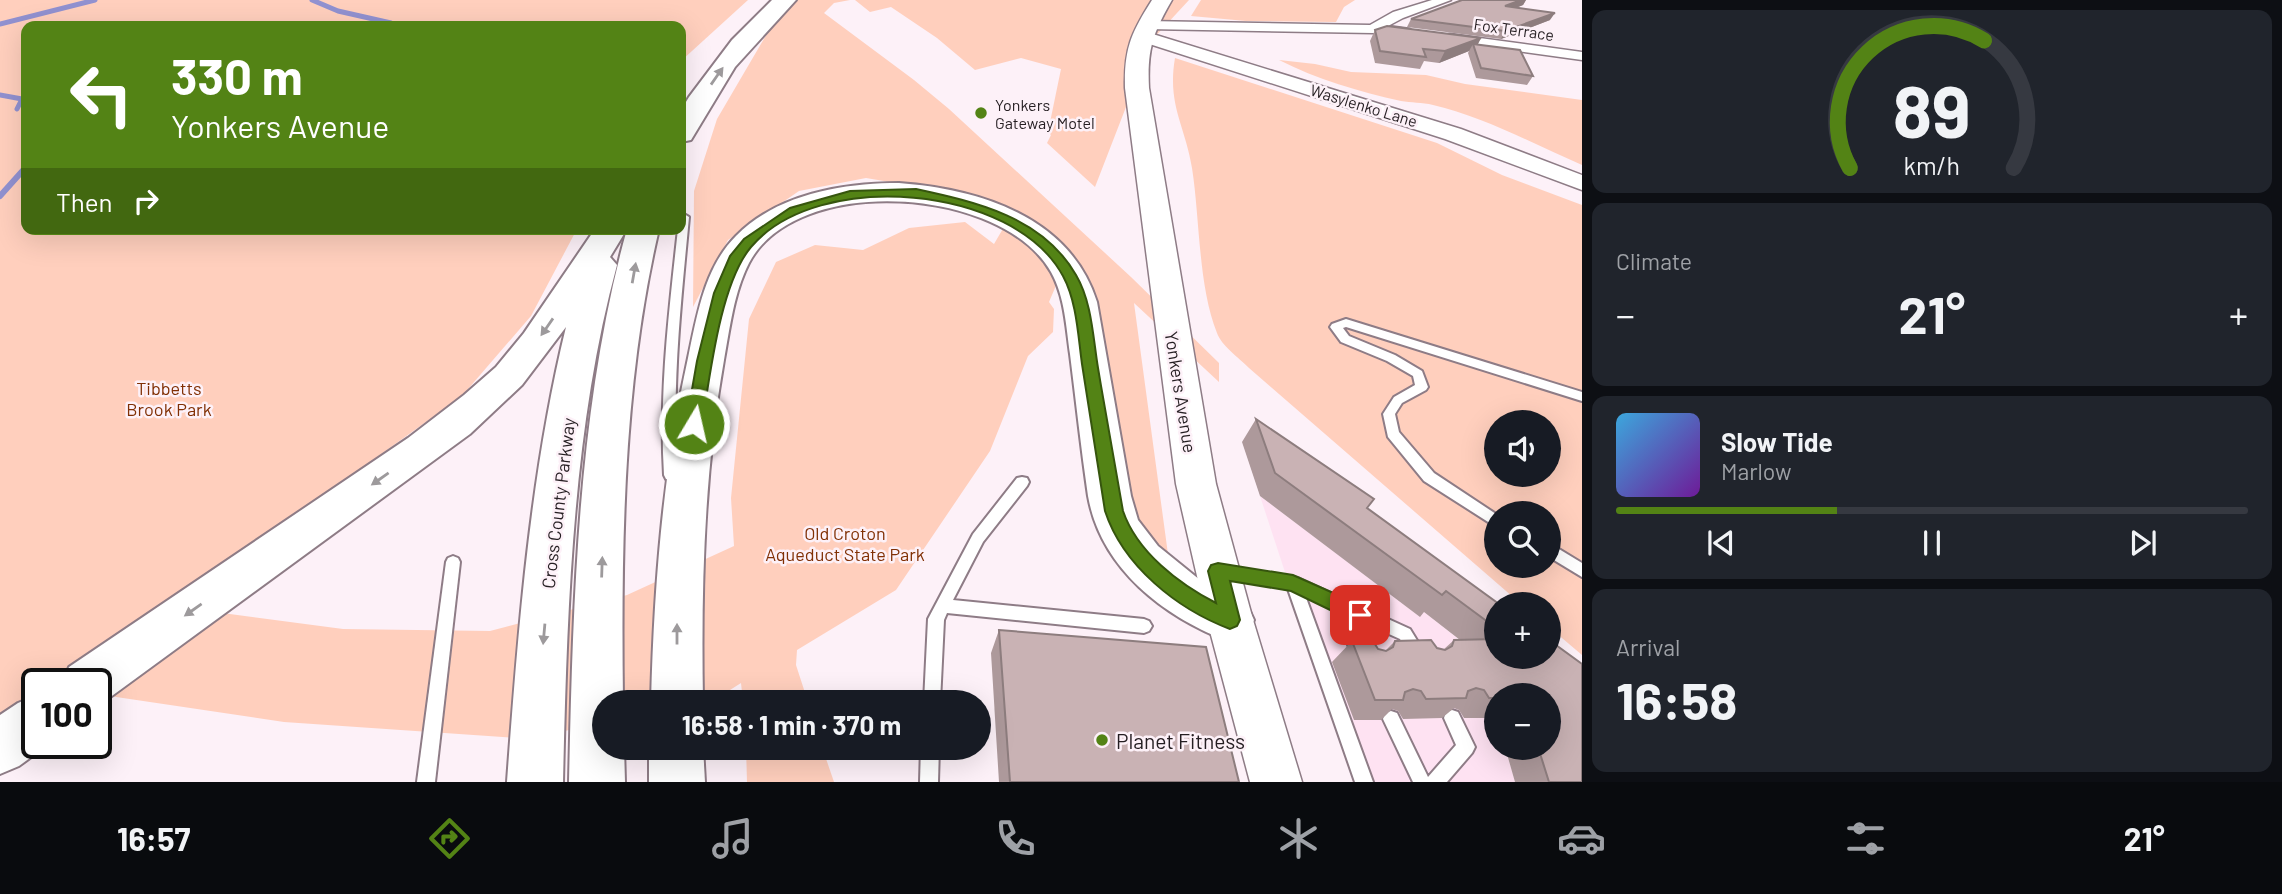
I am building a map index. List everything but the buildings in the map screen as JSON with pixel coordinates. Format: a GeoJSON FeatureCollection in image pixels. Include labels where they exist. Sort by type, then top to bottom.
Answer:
{"type":"FeatureCollection","features":[{"type":"Feature","properties":{"kind":"highway"},"geometry":{"type":"LineString","coordinates":[[686,84],[730,29],[760,0]]}},
{"type":"Feature","properties":{"kind":"highway"},"geometry":{"type":"LineString","coordinates":[[686,125],[732,55],[752,31],[785,0]]}},
{"type":"Feature","properties":{"kind":"highway"},"geometry":{"type":"LineString","coordinates":[[677,690],[680,559],[689,462],[705,361],[721,293],[737,256],[748,242],[763,230],[787,214],[811,204],[850,194],[916,193],[949,199],[998,215],[1038,239],[1060,261],[1070,276],[1081,310],[1109,493],[1119,529],[1131,547],[1168,584],[1189,599],[1230,620]]}},
{"type":"Feature","properties":{"kind":"highway"},"geometry":{"type":"LineString","coordinates":[[110,668],[422,449],[471,411],[509,376],[528,354],[607,235]]}},
{"type":"Feature","properties":{"kind":"highway","name":"Cross County Parkway"},"geometry":{"type":"LineString","coordinates":[[536,782],[545,623],[567,426],[590,302],[609,235]]}},
{"type":"Feature","properties":{"kind":"highway"},"geometry":{"type":"LineString","coordinates":[[597,782],[597,658],[605,503],[621,349],[642,235]]}},
{"type":"Feature","properties":{"kind":"highway"},"geometry":{"type":"LineString","coordinates":[[0,747],[21,732]]}},
{"type":"Feature","properties":{"kind":"highway"},"geometry":{"type":"LineString","coordinates":[[676,760],[677,782]]}},
{"type":"Feature","properties":{"kind":"main road","name":"Yonkers Avenue"},"geometry":{"type":"LineString","coordinates":[[1162,0],[1145,31],[1136,58],[1137,88],[1158,247],[1189,447],[1230,620],[1276,782]]}},
{"type":"Feature","properties":{"kind":"street"},"geometry":{"type":"LineString","coordinates":[[1373,29],[1398,15],[1445,0]]}},
{"type":"Feature","properties":{"kind":"street"},"geometry":{"type":"LineString","coordinates":[[1145,31],[1373,29],[1414,33]]}},
{"type":"Feature","properties":{"kind":"street","name":"Wasylenko Lane"},"geometry":{"type":"LineString","coordinates":[[1145,31],[1453,134],[1582,183]]}},
{"type":"Feature","properties":{"kind":"street","name":"Fox Terrace"},"geometry":{"type":"LineString","coordinates":[[1440,37],[1582,56]]}},
{"type":"Feature","properties":{"kind":"lane"},"geometry":{"type":"LineString","coordinates":[[680,559],[667,421],[682,235]]}},
{"type":"Feature","properties":{"kind":"lane"},"geometry":{"type":"LineString","coordinates":[[1484,513],[1429,477],[1393,434],[1389,414],[1398,400],[1422,387],[1418,374],[1391,358],[1345,339],[1336,327],[1346,323],[1582,397]]}},
{"type":"Feature","properties":{"kind":"lane"},"geometry":{"type":"LineString","coordinates":[[933,690],[936,619],[978,538],[1022,482]]}},
{"type":"Feature","properties":{"kind":"lane"},"geometry":{"type":"LineString","coordinates":[[1561,557],[1582,571]]}},
{"type":"Feature","properties":{"kind":"lane"},"geometry":{"type":"LineString","coordinates":[[426,782],[453,562]]}},
{"type":"Feature","properties":{"kind":"lane"},"geometry":{"type":"LineString","coordinates":[[1218,571],[1293,583],[1405,634],[1421,661]]}},
{"type":"Feature","properties":{"kind":"lane"},"geometry":{"type":"LineString","coordinates":[[1293,583],[1364,782]]}},
{"type":"Feature","properties":{"kind":"lane"},"geometry":{"type":"LineString","coordinates":[[1338,605],[1364,662]]}},
{"type":"Feature","properties":{"kind":"lane"},"geometry":{"type":"LineString","coordinates":[[943,606],[1144,626]]}},
{"type":"Feature","properties":{"kind":"lane"},"geometry":{"type":"LineString","coordinates":[[1435,782],[1466,747],[1451,718]]}},
{"type":"Feature","properties":{"kind":"lane"},"geometry":{"type":"LineString","coordinates":[[1391,719],[1422,782]]}},
{"type":"Feature","properties":{"kind":"lane"},"geometry":{"type":"LineString","coordinates":[[929,782],[930,760]]}},
{"type":"Feature","properties":{"kind":"shaded area"},"geometry":{"type":"Polygon","coordinates":[[[1260,496],[1419,616],[1424,612],[1456,637],[1486,683],[1484,683],[1484,760],[1509,760],[1515,782],[1354,782],[1260,496]]]}},
{"type":"Feature","properties":{"kind":"green space"},"geometry":{"type":"Polygon","coordinates":[[[0,0],[748,0],[686,56],[686,21],[21,21],[21,235],[574,235],[531,316],[462,396],[170,606],[343,629],[490,631],[627,595],[734,546],[731,498],[749,319],[776,262],[815,245],[863,250],[909,228],[965,222],[994,244],[1011,215],[961,194],[866,178],[799,191],[728,240],[693,307],[694,191],[717,119],[768,32],[797,0],[850,0],[834,3],[824,13],[949,109],[1131,277],[1219,363],[1219,382],[1134,303],[1170,569],[1139,543],[1066,262],[1049,302],[1054,309],[1053,332],[1028,356],[990,451],[896,590],[797,650],[796,665],[804,690],[742,690],[741,683],[730,690],[592,690],[592,725],[530,739],[284,722],[112,696],[112,668],[21,668],[21,707],[0,722],[0,0]]]}},
{"type":"Feature","properties":{"kind":"green space"},"geometry":{"type":"Polygon","coordinates":[[[855,0],[1189,0],[1152,40],[1095,187],[1047,143],[1051,135],[1048,132],[1061,69],[1021,58],[975,70],[937,38],[891,7],[870,12],[855,0]]]}},
{"type":"Feature","properties":{"kind":"green space"},"geometry":{"type":"Polygon","coordinates":[[[1201,0],[1355,0],[1344,7],[1336,22],[1246,21],[1191,16],[1201,0]]]}},
{"type":"Feature","properties":{"kind":"green space"},"geometry":{"type":"Polygon","coordinates":[[[1175,58],[1437,143],[1502,175],[1582,205],[1582,655],[1561,637],[1561,592],[1507,592],[1491,578],[1561,578],[1561,501],[1484,501],[1484,572],[1222,342],[1206,294],[1192,168],[1173,89],[1175,58]]]}},
{"type":"Feature","properties":{"kind":"green space"},"geometry":{"type":"Polygon","coordinates":[[[1279,60],[1351,72],[1426,75],[1465,84],[1582,100],[1582,165],[1471,116],[1425,103],[1401,101],[1354,89],[1279,60]]]}},
{"type":"Feature","properties":{"kind":"green space"},"geometry":{"type":"Polygon","coordinates":[[[746,760],[826,760],[834,782],[747,782],[746,760]]]}},
{"type":"Feature","properties":{"kind":"waterway"},"geometry":{"type":"LineString","coordinates":[[0,24],[95,0]]}},
{"type":"Feature","properties":{"kind":"waterway"},"geometry":{"type":"LineString","coordinates":[[312,0],[338,11],[382,21]]}},
{"type":"Feature","properties":{"kind":"waterway"},"geometry":{"type":"LineString","coordinates":[[0,95],[21,99]]}},
{"type":"Feature","properties":{"kind":"waterway"},"geometry":{"type":"LineString","coordinates":[[17,109],[21,101]]}},
{"type":"Feature","properties":{"kind":"waterway"},"geometry":{"type":"LineString","coordinates":[[0,196],[21,173]]}},
{"type":"Feature","properties":{"kind":"place","name":"Yonkers Gateway Motel"},"geometry":{"type":"Point","coordinates":[981,113]}},
{"type":"Feature","properties":{"kind":"place","name":"Planet Fitness"},"geometry":{"type":"Point","coordinates":[1102,740]}},
{"type":"Feature","properties":{"kind":"route"},"geometry":{"type":"LineString","coordinates":[[694,424],[713,321],[721,293],[737,256],[748,242],[794,210],[850,194],[916,193],[965,203],[998,215],[1038,239],[1050,249],[1070,276],[1081,310],[1109,493],[1119,529],[1148,565],[1189,599],[1230,620],[1218,571],[1293,583],[1360,615]]}},
{"type":"Feature","properties":{"kind":"park label","name":"Tibbetts Brook Park"},"geometry":{"type":"Point","coordinates":[169,398]}},
{"type":"Feature","properties":{"kind":"park label","name":"Old Croton Aqueduct State Park"},"geometry":{"type":"Point","coordinates":[845,543]}}]}
